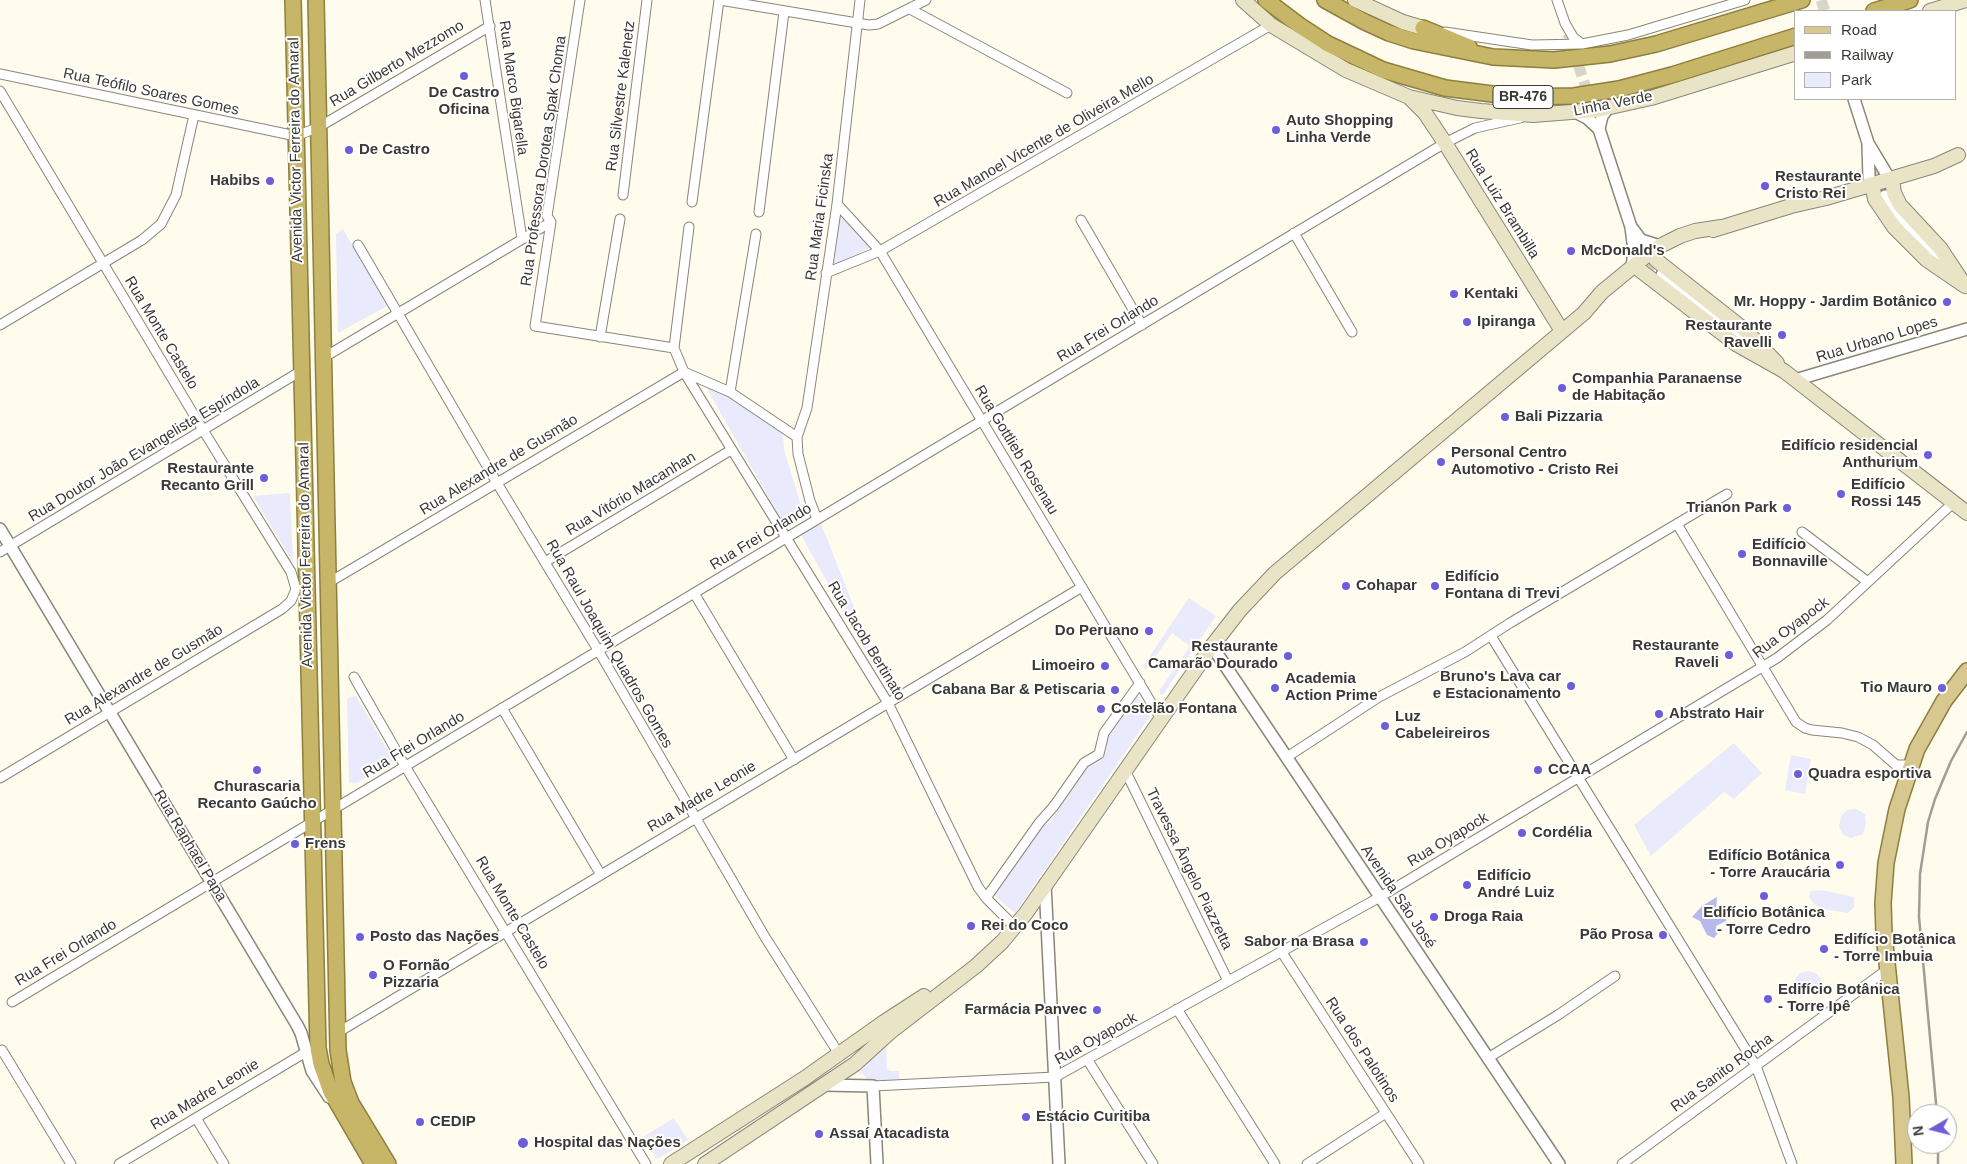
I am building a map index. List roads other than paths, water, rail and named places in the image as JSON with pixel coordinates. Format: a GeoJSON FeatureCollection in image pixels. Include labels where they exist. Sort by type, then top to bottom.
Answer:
{"type":"FeatureCollection","features":[{"type":"Feature","properties":{"kind":"highway","name":"Avenida Victor Ferreira do Amaral"},"geometry":{"type":"LineString","coordinates":[[293,0],[316,1018],[321,1064],[338,1106]]}},
{"type":"Feature","properties":{"kind":"highway","name":"Avenida Victor Ferreira do Amaral"},"geometry":{"type":"LineString","coordinates":[[316,0],[337,1033],[339,1063],[346,1091],[359,1118],[388,1164]]}},
{"type":"Feature","properties":{"kind":"highway","name":"Linha Verde"},"geometry":{"type":"LineString","coordinates":[[1266,0],[1328,44],[1382,70],[1445,88],[1516,97],[1574,96],[1619,89],[1672,75],[1794,37]]}},
{"type":"Feature","properties":{"kind":"highway"},"geometry":{"type":"LineString","coordinates":[[1325,0],[1389,33],[1438,48],[1493,57],[1554,60],[1610,54],[1656,44],[1802,0]]}},
{"type":"Feature","properties":{"kind":"highway"},"geometry":{"type":"LineString","coordinates":[[1877,10],[1910,0]]}},
{"type":"Feature","properties":{"kind":"highway"},"geometry":{"type":"LineString","coordinates":[[1423,28],[1493,57]]}},
{"type":"Feature","properties":{"kind":"highway","name":"Rua Raphael Papa"},"geometry":{"type":"LineString","coordinates":[[338,1106],[373,1164]]}},
{"type":"Feature","properties":{"kind":"main road","name":"Linha Verde"},"geometry":{"type":"LineString","coordinates":[[1243,0],[1271,25],[1346,70],[1409,97],[1457,108],[1533,115],[1577,113],[1608,108],[1651,98],[1794,54]]}},
{"type":"Feature","properties":{"kind":"main road"},"geometry":{"type":"LineString","coordinates":[[1355,0],[1379,6],[1423,28]]}},
{"type":"Feature","properties":{"kind":"main road"},"geometry":{"type":"LineString","coordinates":[[1933,10],[1966,0]]}},
{"type":"Feature","properties":{"kind":"main road","name":"Rua Luiz Brambilla"},"geometry":{"type":"LineString","coordinates":[[1409,97],[1425,113],[1445,143],[1562,331]]}},
{"type":"Feature","properties":{"kind":"main road"},"geometry":{"type":"LineString","coordinates":[[1637,269],[1679,246],[1721,227],[1791,206],[1826,198],[1871,181],[1934,166],[1962,153]]}},
{"type":"Feature","properties":{"kind":"main road"},"geometry":{"type":"LineString","coordinates":[[1889,176],[1900,205],[1940,248],[1966,287]]}},
{"type":"Feature","properties":{"kind":"main road"},"geometry":{"type":"LineString","coordinates":[[1871,181],[1878,203],[1894,227],[1927,260],[1966,287]]}},
{"type":"Feature","properties":{"kind":"main road"},"geometry":{"type":"LineString","coordinates":[[705,1164],[854,1064],[889,1033],[988,955],[1016,927],[1212,646],[1240,610],[1294,556],[1562,331],[1584,313],[1605,301],[1660,246],[1695,231],[1721,227]]}},
{"type":"Feature","properties":{"kind":"main road"},"geometry":{"type":"LineString","coordinates":[[1656,260],[1746,331],[1795,380],[1967,513]]}},
{"type":"Feature","properties":{"kind":"main road"},"geometry":{"type":"LineString","coordinates":[[1637,269],[1736,344],[1784,371]]}},
{"type":"Feature","properties":{"kind":"main road"},"geometry":{"type":"LineString","coordinates":[[1904,1164],[1902,1106],[1883,903],[1886,863],[1892,827],[1917,748],[1934,717],[1967,671]]}},
{"type":"Feature","properties":{"kind":"main road"},"geometry":{"type":"LineString","coordinates":[[671,1164],[800,1081],[923,996],[960,978]]}},
{"type":"Feature","properties":{"kind":"street","name":"Rua Marco Bigarella"},"geometry":{"type":"LineString","coordinates":[[486,0],[522,239]]}},
{"type":"Feature","properties":{"kind":"street","name":"Rua Professora Dorotea Spak Choma"},"geometry":{"type":"LineString","coordinates":[[580,0],[547,216],[550,222],[535,326],[600,336]]}},
{"type":"Feature","properties":{"kind":"street","name":"Rua Silvestre Kalenetz"},"geometry":{"type":"LineString","coordinates":[[623,195],[647,0]]}},
{"type":"Feature","properties":{"kind":"street"},"geometry":{"type":"LineString","coordinates":[[692,202],[720,0],[869,25],[878,24],[926,0]]}},
{"type":"Feature","properties":{"kind":"street","name":"Rua Maria Ficinska"},"geometry":{"type":"LineString","coordinates":[[797,437],[807,408],[837,204],[860,0]]}},
{"type":"Feature","properties":{"kind":"street"},"geometry":{"type":"LineString","coordinates":[[1557,0],[1565,23],[1573,37],[1582,44]]}},
{"type":"Feature","properties":{"kind":"street"},"geometry":{"type":"LineString","coordinates":[[1423,28],[1521,44],[1558,46],[1582,44],[1628,35],[1745,0]]}},
{"type":"Feature","properties":{"kind":"street"},"geometry":{"type":"LineString","coordinates":[[910,8],[1067,93]]}},
{"type":"Feature","properties":{"kind":"street"},"geometry":{"type":"LineString","coordinates":[[759,212],[784,12]]}},
{"type":"Feature","properties":{"kind":"street"},"geometry":{"type":"LineString","coordinates":[[1558,46],[1563,38],[1565,23]]}},
{"type":"Feature","properties":{"kind":"street","name":"Rua Manoel Vicente de Oliveira Mello"},"geometry":{"type":"LineString","coordinates":[[826,273],[880,251],[1271,25]]}},
{"type":"Feature","properties":{"kind":"street","name":"Rua Gilberto Mezzomo"},"geometry":{"type":"LineString","coordinates":[[296,136],[319,127],[490,26]]}},
{"type":"Feature","properties":{"kind":"street","name":"Rua Teófilo Soares Gomes"},"geometry":{"type":"LineString","coordinates":[[0,74],[296,136]]}},
{"type":"Feature","properties":{"kind":"street","name":"Rua Monte Castelo"},"geometry":{"type":"LineString","coordinates":[[0,91],[203,430],[291,572],[296,590]]}},
{"type":"Feature","properties":{"kind":"street"},"geometry":{"type":"LineString","coordinates":[[1854,100],[1868,143],[1871,181]]}},
{"type":"Feature","properties":{"kind":"street"},"geometry":{"type":"LineString","coordinates":[[1599,129],[1602,116],[1608,108]]}},
{"type":"Feature","properties":{"kind":"street"},"geometry":{"type":"LineString","coordinates":[[1577,113],[1587,118],[1599,129],[1631,227],[1637,269]]}},
{"type":"Feature","properties":{"kind":"street"},"geometry":{"type":"LineString","coordinates":[[0,325],[104,263],[153,232],[161,224],[169,211],[178,186],[194,115]]}},
{"type":"Feature","properties":{"kind":"street","name":"Rua Frei Orlando"},"geometry":{"type":"LineString","coordinates":[[12,1002],[1445,143],[1475,128],[1533,115]]}},
{"type":"Feature","properties":{"kind":"street"},"geometry":{"type":"LineString","coordinates":[[1868,143],[1889,176]]}},
{"type":"Feature","properties":{"kind":"street"},"geometry":{"type":"LineString","coordinates":[[1885,196],[1905,225],[1966,287]]}},
{"type":"Feature","properties":{"kind":"street","name":"Rua Gottlieb Rosenau"},"geometry":{"type":"LineString","coordinates":[[837,204],[880,251],[1161,719]]}},
{"type":"Feature","properties":{"kind":"street"},"geometry":{"type":"LineString","coordinates":[[620,219],[600,336],[674,348],[689,227]]}},
{"type":"Feature","properties":{"kind":"street"},"geometry":{"type":"LineString","coordinates":[[1082,220],[1142,324]]}},
{"type":"Feature","properties":{"kind":"street"},"geometry":{"type":"LineString","coordinates":[[323,358],[550,222]]}},
{"type":"Feature","properties":{"kind":"street"},"geometry":{"type":"LineString","coordinates":[[1631,227],[1641,240],[1660,246]]}},
{"type":"Feature","properties":{"kind":"street"},"geometry":{"type":"LineString","coordinates":[[1294,233],[1352,332]]}},
{"type":"Feature","properties":{"kind":"street"},"geometry":{"type":"LineString","coordinates":[[730,392],[756,234]]}},
{"type":"Feature","properties":{"kind":"street","name":"Rua Raul Joaquim Quadros Gomes"},"geometry":{"type":"LineString","coordinates":[[358,245],[598,650],[764,937],[839,1054]]}},
{"type":"Feature","properties":{"kind":"street"},"geometry":{"type":"LineString","coordinates":[[1662,274],[1784,371]]}},
{"type":"Feature","properties":{"kind":"street","name":"Rua Urbano Lopes"},"geometry":{"type":"LineString","coordinates":[[1795,380],[1967,329]]}},
{"type":"Feature","properties":{"kind":"street","name":"Rua Jacob Bertinato"},"geometry":{"type":"LineString","coordinates":[[674,348],[684,372],[731,450],[787,537],[888,703],[978,888],[1016,927]]}},
{"type":"Feature","properties":{"kind":"street","name":"Rua Doutor João Evangelista Espíndola"},"geometry":{"type":"LineString","coordinates":[[0,552],[301,371]]}},
{"type":"Feature","properties":{"kind":"street"},"geometry":{"type":"LineString","coordinates":[[684,372],[730,392],[797,437],[798,454],[817,519]]}},
{"type":"Feature","properties":{"kind":"street","name":"Rua Alexandre de Gusmão"},"geometry":{"type":"LineString","coordinates":[[328,582],[684,372]]}},
{"type":"Feature","properties":{"kind":"street","name":"Rua Vitório Macanhan"},"geometry":{"type":"LineString","coordinates":[[545,562],[731,450]]}},
{"type":"Feature","properties":{"kind":"street"},"geometry":{"type":"LineString","coordinates":[[1287,757],[1379,697],[1458,656],[1727,494]]}},
{"type":"Feature","properties":{"kind":"street","name":"Rua Oyapock"},"geometry":{"type":"LineString","coordinates":[[873,1086],[1055,1077],[1380,897],[1763,667],[1810,634],[1953,503]]}},
{"type":"Feature","properties":{"kind":"street"},"geometry":{"type":"LineString","coordinates":[[1677,524],[1799,725],[1812,730],[1842,733],[1858,737],[1873,745],[1896,765],[1911,765]]}},
{"type":"Feature","properties":{"kind":"street","name":"Rua Raphael Papa"},"geometry":{"type":"LineString","coordinates":[[0,529],[299,1028],[309,1063],[317,1080],[338,1106]]}},
{"type":"Feature","properties":{"kind":"street"},"geometry":{"type":"LineString","coordinates":[[1802,532],[1868,582]]}},
{"type":"Feature","properties":{"kind":"street","name":"Rua Madre Leonie"},"geometry":{"type":"LineString","coordinates":[[337,1033],[1082,587]]}},
{"type":"Feature","properties":{"kind":"street","name":"Rua Alexandre de Gusmão"},"geometry":{"type":"LineString","coordinates":[[0,778],[282,609],[291,601],[296,590]]}},
{"type":"Feature","properties":{"kind":"street"},"geometry":{"type":"LineString","coordinates":[[694,593],[794,760]]}},
{"type":"Feature","properties":{"kind":"street"},"geometry":{"type":"LineString","coordinates":[[1492,636],[1756,1066],[1792,1164]]}},
{"type":"Feature","properties":{"kind":"street","name":"Avenida São José"},"geometry":{"type":"LineString","coordinates":[[1212,646],[1559,1164]]}},
{"type":"Feature","properties":{"kind":"street","name":"Rua Monte Castelo"},"geometry":{"type":"LineString","coordinates":[[354,677],[405,766],[646,1164]]}},
{"type":"Feature","properties":{"kind":"street"},"geometry":{"type":"LineString","coordinates":[[986,898],[1039,822],[1054,806],[1084,763],[1099,754],[1104,733],[1140,683]]}},
{"type":"Feature","properties":{"kind":"street"},"geometry":{"type":"LineString","coordinates":[[502,708],[601,876]]}},
{"type":"Feature","properties":{"kind":"street","name":"Travessa Ângelo Piazzetta"},"geometry":{"type":"LineString","coordinates":[[1125,770],[1228,981]]}},
{"type":"Feature","properties":{"kind":"street"},"geometry":{"type":"LineString","coordinates":[[1046,884],[1059,1164]]}},
{"type":"Feature","properties":{"kind":"street","name":"Rua dos Palotinos"},"geometry":{"type":"LineString","coordinates":[[1282,951],[1419,1164]]}},
{"type":"Feature","properties":{"kind":"street","name":"Rua Sanito Rocha"},"geometry":{"type":"LineString","coordinates":[[1622,1164],[1888,970]]}},
{"type":"Feature","properties":{"kind":"street"},"geometry":{"type":"LineString","coordinates":[[1488,1058],[1558,1015],[1615,976]]}},
{"type":"Feature","properties":{"kind":"street"},"geometry":{"type":"LineString","coordinates":[[1178,1009],[1275,1164]]}},
{"type":"Feature","properties":{"kind":"street"},"geometry":{"type":"LineString","coordinates":[[299,1028],[311,1027],[316,1024],[316,1018]]}},
{"type":"Feature","properties":{"kind":"street"},"geometry":{"type":"LineString","coordinates":[[2,1050],[71,1164]]}},
{"type":"Feature","properties":{"kind":"street","name":"Rua Madre Leonie"},"geometry":{"type":"LineString","coordinates":[[119,1164],[306,1052]]}},
{"type":"Feature","properties":{"kind":"street"},"geometry":{"type":"LineString","coordinates":[[1087,1059],[1153,1164]]}},
{"type":"Feature","properties":{"kind":"street"},"geometry":{"type":"LineString","coordinates":[[824,1085],[873,1086],[877,1164]]}},
{"type":"Feature","properties":{"kind":"street"},"geometry":{"type":"LineString","coordinates":[[1307,1164],[1386,1113]]}},
{"type":"Feature","properties":{"kind":"street"},"geometry":{"type":"LineString","coordinates":[[196,1118],[224,1164]]}},
{"type":"Feature","properties":{"kind":"water"},"geometry":{"type":"Polygon","coordinates":[[[1717,897],[1716,909],[1719,913],[1726,915],[1726,921],[1716,926],[1718,933],[1714,938],[1707,935],[1700,921],[1692,917],[1702,906],[1717,897]]]}},
{"type":"Feature","properties":{"kind":"tunnel"},"geometry":{"type":"LineString","coordinates":[[1821,0],[1825,10]]}},
{"type":"Feature","properties":{"kind":"tunnel"},"geometry":{"type":"LineString","coordinates":[[1568,34],[1601,133]]}},
{"type":"Feature","properties":{"kind":"tunnel"},"geometry":{"type":"LineString","coordinates":[[1869,150],[1885,196]]}},
{"type":"Feature","properties":{"kind":"tunnel"},"geometry":{"type":"LineString","coordinates":[[1633,231],[1644,254],[1662,275]]}},
{"type":"Feature","properties":{"kind":"railway"},"geometry":{"type":"LineString","coordinates":[[1936,1104],[1919,917],[1920,874],[1928,822],[1935,799],[1951,761],[1967,732]]}},
{"type":"Feature","properties":{"kind":"railway"},"geometry":{"type":"LineString","coordinates":[[1938,1154],[1938,1164]]}},
{"type":"Feature","properties":{"kind":"place","name":"De Castro Oficina"},"geometry":{"type":"Point","coordinates":[464,76]}},
{"type":"Feature","properties":{"kind":"place","name":"Auto Shopping Linha Verde"},"geometry":{"type":"Point","coordinates":[1276,130]}},
{"type":"Feature","properties":{"kind":"place","name":"De Castro"},"geometry":{"type":"Point","coordinates":[349,150]}},
{"type":"Feature","properties":{"kind":"place","name":"Habibs"},"geometry":{"type":"Point","coordinates":[270,181]}},
{"type":"Feature","properties":{"kind":"place","name":"Restaurante Cristo Rei"},"geometry":{"type":"Point","coordinates":[1765,186]}},
{"type":"Feature","properties":{"kind":"place","name":"McDonald's"},"geometry":{"type":"Point","coordinates":[1571,251]}},
{"type":"Feature","properties":{"kind":"place","name":"Kentaki"},"geometry":{"type":"Point","coordinates":[1454,294]}},
{"type":"Feature","properties":{"kind":"place","name":"Mr. Hoppy - Jardim Botânico"},"geometry":{"type":"Point","coordinates":[1947,302]}},
{"type":"Feature","properties":{"kind":"place","name":"Ipiranga"},"geometry":{"type":"Point","coordinates":[1467,322]}},
{"type":"Feature","properties":{"kind":"place","name":"Restaurante Ravelli"},"geometry":{"type":"Point","coordinates":[1782,335]}},
{"type":"Feature","properties":{"kind":"place","name":"Companhia Paranaense de Habitação"},"geometry":{"type":"Point","coordinates":[1562,388]}},
{"type":"Feature","properties":{"kind":"place","name":"Bali Pizzaria"},"geometry":{"type":"Point","coordinates":[1505,417]}},
{"type":"Feature","properties":{"kind":"place","name":"Edifício residencial Anthurium"},"geometry":{"type":"Point","coordinates":[1928,455]}},
{"type":"Feature","properties":{"kind":"place","name":"Personal Centro Automotivo - Cristo Rei"},"geometry":{"type":"Point","coordinates":[1441,462]}},
{"type":"Feature","properties":{"kind":"place","name":"Restaurante Recanto Grill"},"geometry":{"type":"Point","coordinates":[264,478]}},
{"type":"Feature","properties":{"kind":"place","name":"Edifício Rossi 145"},"geometry":{"type":"Point","coordinates":[1841,494]}},
{"type":"Feature","properties":{"kind":"place","name":"Trianon Park"},"geometry":{"type":"Point","coordinates":[1787,508]}},
{"type":"Feature","properties":{"kind":"place","name":"Edifício Bonnaville"},"geometry":{"type":"Point","coordinates":[1742,554]}},
{"type":"Feature","properties":{"kind":"place","name":"Cohapar"},"geometry":{"type":"Point","coordinates":[1346,586]}},
{"type":"Feature","properties":{"kind":"place","name":"Edifício Fontana di Trevi"},"geometry":{"type":"Point","coordinates":[1435,586]}},
{"type":"Feature","properties":{"kind":"place","name":"Do Peruano"},"geometry":{"type":"Point","coordinates":[1149,631]}},
{"type":"Feature","properties":{"kind":"place","name":"Restaurante Raveli"},"geometry":{"type":"Point","coordinates":[1729,655]}},
{"type":"Feature","properties":{"kind":"place","name":"Restaurante Camarão Dourado"},"geometry":{"type":"Point","coordinates":[1288,656]}},
{"type":"Feature","properties":{"kind":"place","name":"Limoeiro"},"geometry":{"type":"Point","coordinates":[1105,666]}},
{"type":"Feature","properties":{"kind":"place","name":"Bruno's Lava car e Estacionamento"},"geometry":{"type":"Point","coordinates":[1571,686]}},
{"type":"Feature","properties":{"kind":"place","name":"Academia Action Prime"},"geometry":{"type":"Point","coordinates":[1275,688]}},
{"type":"Feature","properties":{"kind":"place","name":"Tio Mauro"},"geometry":{"type":"Point","coordinates":[1942,688]}},
{"type":"Feature","properties":{"kind":"place","name":"Cabana Bar & Petiscaria"},"geometry":{"type":"Point","coordinates":[1115,690]}},
{"type":"Feature","properties":{"kind":"place","name":"Costelão Fontana"},"geometry":{"type":"Point","coordinates":[1101,709]}},
{"type":"Feature","properties":{"kind":"place","name":"Abstrato Hair"},"geometry":{"type":"Point","coordinates":[1659,714]}},
{"type":"Feature","properties":{"kind":"place","name":"Luz Cabeleireiros"},"geometry":{"type":"Point","coordinates":[1385,726]}},
{"type":"Feature","properties":{"kind":"place","name":"Churascaria Recanto Gaúcho"},"geometry":{"type":"Point","coordinates":[257,770]}},
{"type":"Feature","properties":{"kind":"place","name":"CCAA"},"geometry":{"type":"Point","coordinates":[1538,770]}},
{"type":"Feature","properties":{"kind":"place","name":"Quadra esportiva"},"geometry":{"type":"Point","coordinates":[1798,774]}},
{"type":"Feature","properties":{"kind":"place","name":"Cordélia"},"geometry":{"type":"Point","coordinates":[1522,833]}},
{"type":"Feature","properties":{"kind":"place","name":"Frens"},"geometry":{"type":"Point","coordinates":[295,844]}},
{"type":"Feature","properties":{"kind":"place","name":"Edifício Botânica - Torre Araucária"},"geometry":{"type":"Point","coordinates":[1840,865]}},
{"type":"Feature","properties":{"kind":"place","name":"Edifício André Luiz"},"geometry":{"type":"Point","coordinates":[1467,885]}},
{"type":"Feature","properties":{"kind":"place","name":"Edifício Botânica - Torre Cedro"},"geometry":{"type":"Point","coordinates":[1764,896]}},
{"type":"Feature","properties":{"kind":"place","name":"Droga Raia"},"geometry":{"type":"Point","coordinates":[1434,917]}},
{"type":"Feature","properties":{"kind":"place","name":"Rei do Coco"},"geometry":{"type":"Point","coordinates":[971,926]}},
{"type":"Feature","properties":{"kind":"place","name":"Pão Prosa"},"geometry":{"type":"Point","coordinates":[1663,935]}},
{"type":"Feature","properties":{"kind":"place","name":"Posto das Nações"},"geometry":{"type":"Point","coordinates":[360,937]}},
{"type":"Feature","properties":{"kind":"place","name":"Sabor na Brasa"},"geometry":{"type":"Point","coordinates":[1364,942]}},
{"type":"Feature","properties":{"kind":"place","name":"Edifício Botânica - Torre Imbuia"},"geometry":{"type":"Point","coordinates":[1824,949]}},
{"type":"Feature","properties":{"kind":"place","name":"O Fornão Pizzaria"},"geometry":{"type":"Point","coordinates":[373,975]}},
{"type":"Feature","properties":{"kind":"place","name":"Edifício Botânica - Torre Ipê"},"geometry":{"type":"Point","coordinates":[1768,999]}},
{"type":"Feature","properties":{"kind":"place","name":"Farmácia Panvec"},"geometry":{"type":"Point","coordinates":[1097,1010]}},
{"type":"Feature","properties":{"kind":"place","name":"Estácio Curitiba"},"geometry":{"type":"Point","coordinates":[1026,1117]}},
{"type":"Feature","properties":{"kind":"place","name":"CEDIP"},"geometry":{"type":"Point","coordinates":[420,1122]}},
{"type":"Feature","properties":{"kind":"place","name":"Assaí Atacadista"},"geometry":{"type":"Point","coordinates":[819,1134]}},
{"type":"Feature","properties":{"kind":"place","name":"Hospital das Nações"},"geometry":{"type":"Point","coordinates":[523,1143]}}]}
